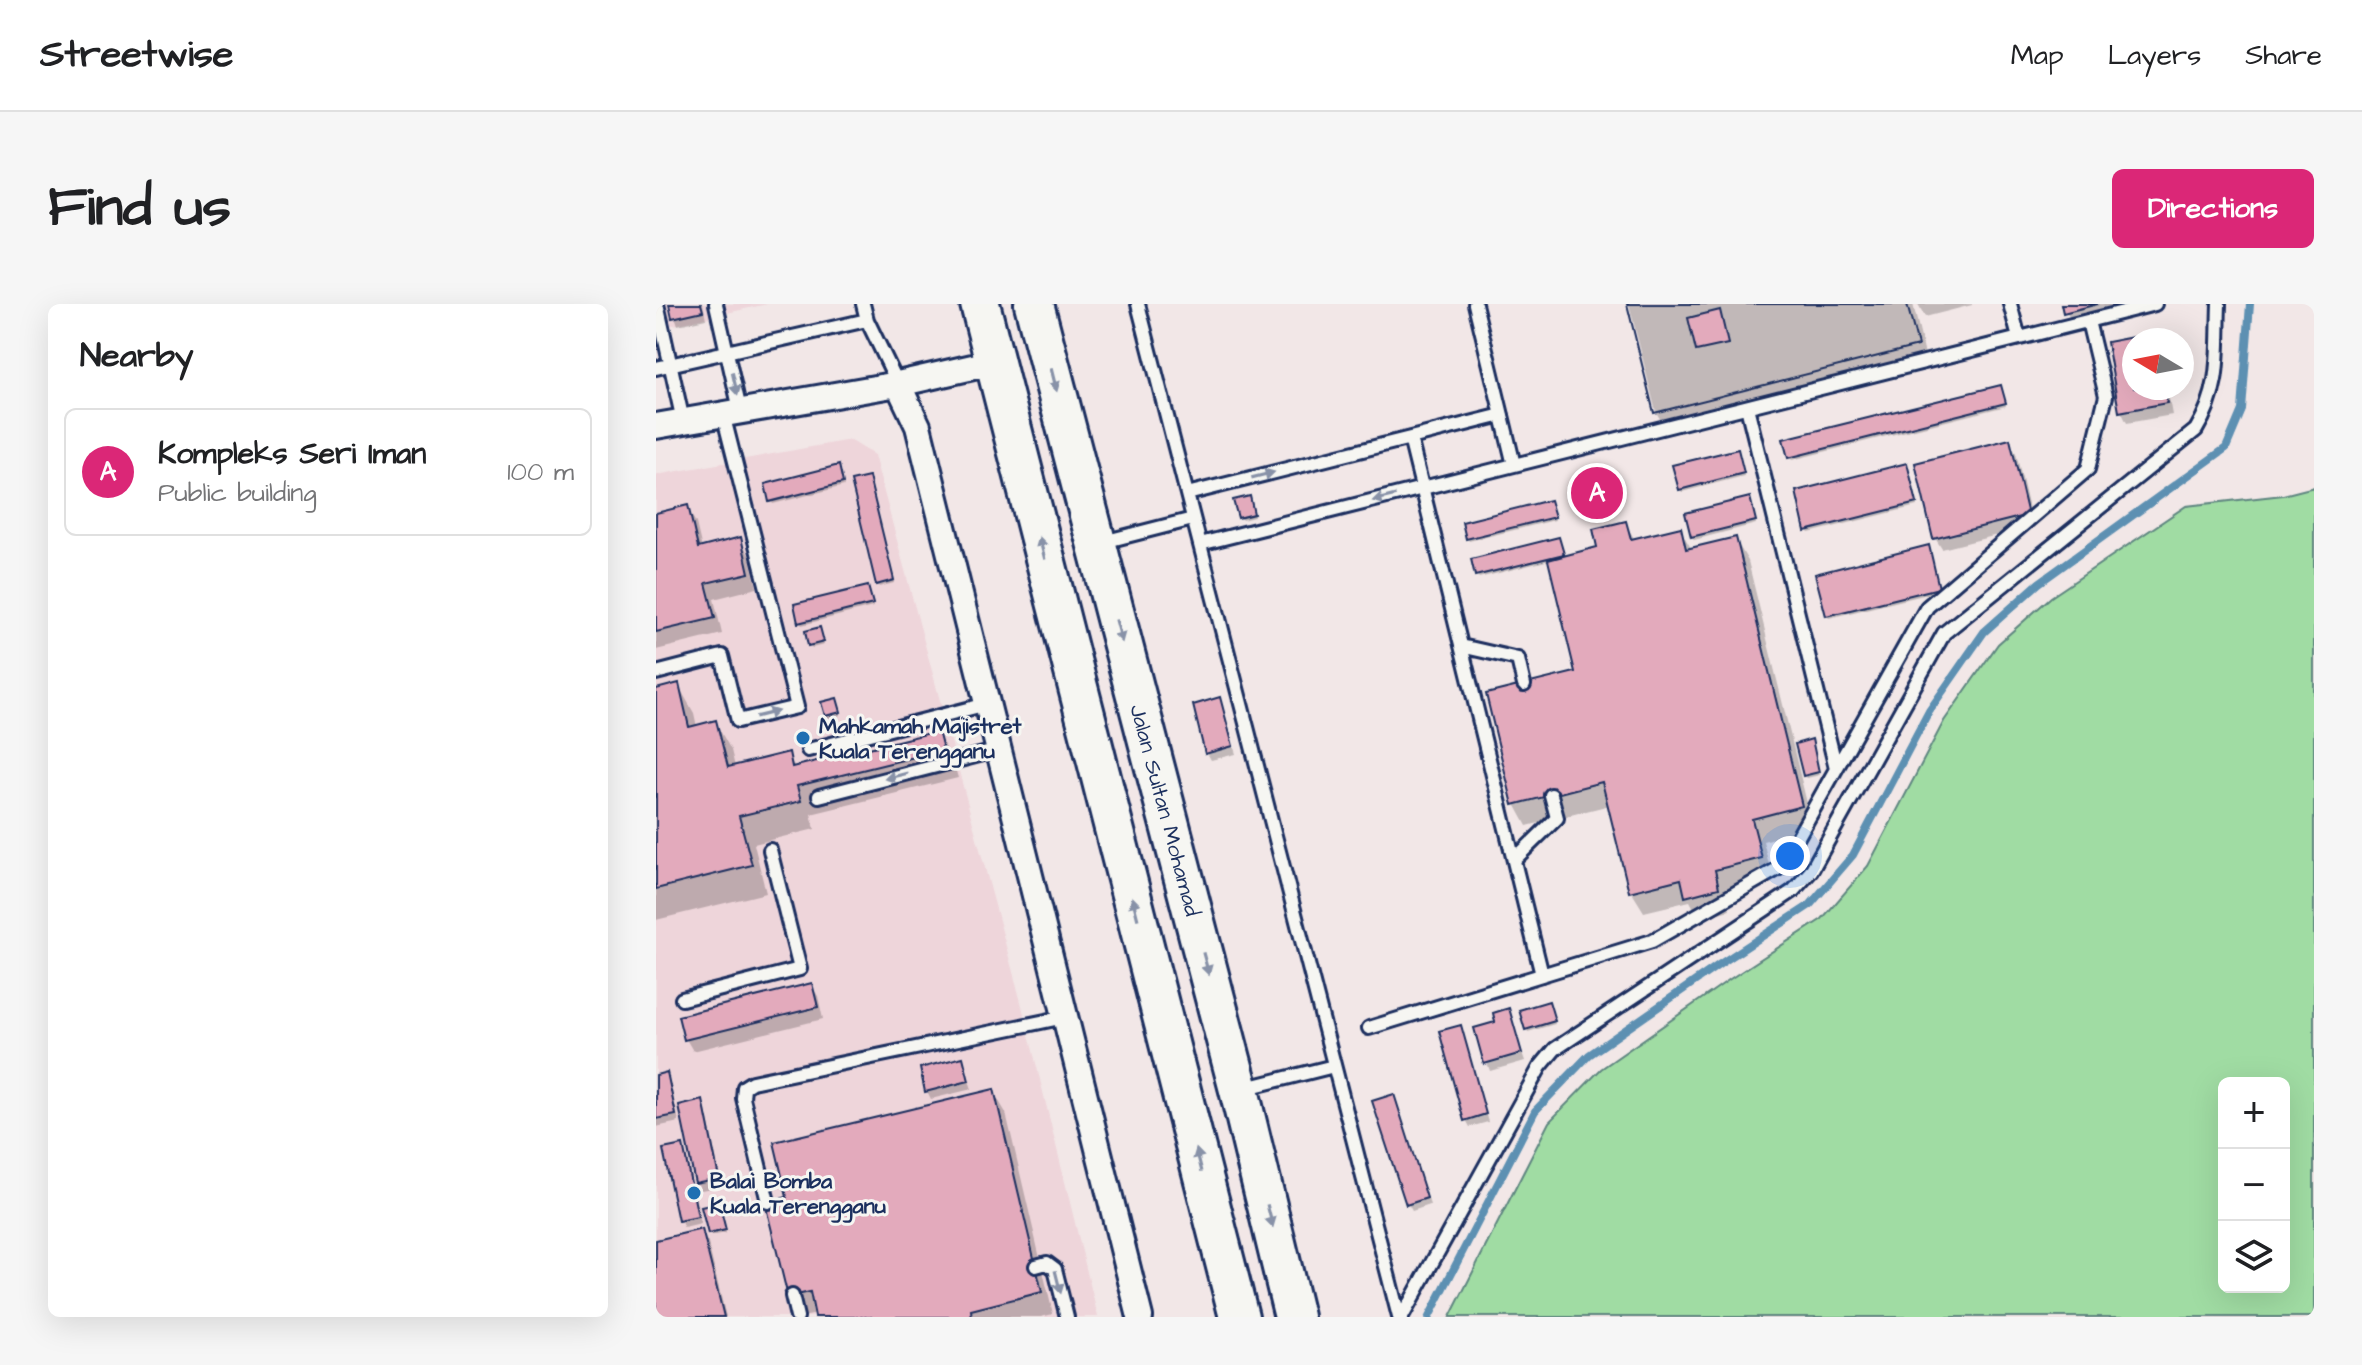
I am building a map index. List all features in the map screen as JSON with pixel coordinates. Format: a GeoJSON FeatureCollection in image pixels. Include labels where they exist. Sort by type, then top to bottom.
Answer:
{"type":"FeatureCollection","features":[{"type":"Feature","properties":{"kind":"highway"},"geometry":{"type":"LineString","coordinates":[[980,304],[1239,1317]]}},
{"type":"Feature","properties":{"kind":"highway","name":"Jalan Sultan Mohamad"},"geometry":{"type":"LineString","coordinates":[[1034,304],[1239,1090],[1294,1317]]}},
{"type":"Feature","properties":{"kind":"street"},"geometry":{"type":"LineString","coordinates":[[656,426],[898,384],[995,362]]}},
{"type":"Feature","properties":{"kind":"street"},"geometry":{"type":"LineString","coordinates":[[898,384],[918,426],[1140,1317]]}},
{"type":"Feature","properties":{"kind":"lane"},"geometry":{"type":"LineString","coordinates":[[657,304],[683,421]]}},
{"type":"Feature","properties":{"kind":"lane"},"geometry":{"type":"LineString","coordinates":[[656,673],[722,656],[738,721],[797,707],[732,412],[727,351],[716,304]]}},
{"type":"Feature","properties":{"kind":"lane"},"geometry":{"type":"LineString","coordinates":[[863,304],[867,320],[898,384]]}},
{"type":"Feature","properties":{"kind":"lane"},"geometry":{"type":"LineString","coordinates":[[1138,304],[1400,1317]]}},
{"type":"Feature","properties":{"kind":"lane"},"geometry":{"type":"LineString","coordinates":[[1475,304],[1514,465]]}},
{"type":"Feature","properties":{"kind":"lane"},"geometry":{"type":"LineString","coordinates":[[2010,304],[2019,338]]}},
{"type":"Feature","properties":{"kind":"lane"},"geometry":{"type":"LineString","coordinates":[[1200,544],[2155,304]]}},
{"type":"Feature","properties":{"kind":"lane"},"geometry":{"type":"LineString","coordinates":[[1400,1317],[1540,1067],[1555,1049],[1793,891],[1811,871],[1944,633],[2196,430],[2209,409],[2217,381],[2219,304]]}},
{"type":"Feature","properties":{"kind":"lane"},"geometry":{"type":"LineString","coordinates":[[656,368],[867,320]]}},
{"type":"Feature","properties":{"kind":"lane"},"geometry":{"type":"LineString","coordinates":[[1369,1028],[1652,941],[1781,867],[1927,607],[2088,469],[2106,396],[2088,321]]}},
{"type":"Feature","properties":{"kind":"lane"},"geometry":{"type":"LineString","coordinates":[[1747,407],[1836,768]]}},
{"type":"Feature","properties":{"kind":"lane"},"geometry":{"type":"LineString","coordinates":[[1187,494],[1502,415]]}},
{"type":"Feature","properties":{"kind":"lane"},"geometry":{"type":"LineString","coordinates":[[1410,438],[1542,975]]}},
{"type":"Feature","properties":{"kind":"lane"},"geometry":{"type":"LineString","coordinates":[[1096,543],[1193,519]]}},
{"type":"Feature","properties":{"kind":"lane"},"geometry":{"type":"LineString","coordinates":[[1461,646],[1518,659],[1524,685]]}},
{"type":"Feature","properties":{"kind":"lane"},"geometry":{"type":"LineString","coordinates":[[808,750],[987,704]]}},
{"type":"Feature","properties":{"kind":"lane"},"geometry":{"type":"LineString","coordinates":[[819,796],[999,750]]}},
{"type":"Feature","properties":{"kind":"lane"},"geometry":{"type":"LineString","coordinates":[[1514,860],[1557,818],[1551,795]]}},
{"type":"Feature","properties":{"kind":"lane"},"geometry":{"type":"LineString","coordinates":[[682,999],[800,969],[770,850]]}},
{"type":"Feature","properties":{"kind":"lane"},"geometry":{"type":"LineString","coordinates":[[768,1202],[743,1098],[744,1087],[752,1082],[1065,1017]]}},
{"type":"Feature","properties":{"kind":"lane"},"geometry":{"type":"LineString","coordinates":[[1239,1090],[1334,1066]]}},
{"type":"Feature","properties":{"kind":"lane"},"geometry":{"type":"LineString","coordinates":[[1036,1266],[1047,1263],[1055,1269],[1067,1317]]}},
{"type":"Feature","properties":{"kind":"lane"},"geometry":{"type":"LineString","coordinates":[[792,1296],[797,1317]]}},
{"type":"Feature","properties":{"kind":"shaded area"},"geometry":{"type":"Polygon","coordinates":[[[656,304],[767,304],[656,329],[656,304]]]}},
{"type":"Feature","properties":{"kind":"shaded area"},"geometry":{"type":"Polygon","coordinates":[[[850,440],[874,455],[1021,1002],[1098,1317],[656,1317],[656,475],[850,440]]]}},
{"type":"Feature","properties":{"kind":"green space"},"geometry":{"type":"Polygon","coordinates":[[[2314,487],[2314,1317],[1450,1317],[1549,1122],[1601,1069],[1822,919],[1868,866],[1944,721],[1998,644],[2051,597],[2186,506],[2283,495],[2314,487]]]}},
{"type":"Feature","properties":{"kind":"building"},"geometry":{"type":"Polygon","coordinates":[[[669,304],[701,304],[703,311],[672,318],[669,304]]]}},
{"type":"Feature","properties":{"kind":"building"},"geometry":{"type":"Polygon","coordinates":[[[1627,304],[1907,304],[1918,346],[1654,413],[1627,304]],[[1720,310],[1688,318],[1696,351],[1728,344],[1720,310]]]}},
{"type":"Feature","properties":{"kind":"building"},"geometry":{"type":"Polygon","coordinates":[[[1627,304],[1907,304],[1918,346],[1654,413],[1627,304]]]}},
{"type":"Feature","properties":{"kind":"building"},"geometry":{"type":"Polygon","coordinates":[[[2061,304],[2098,304],[2063,313],[2061,304]]]}},
{"type":"Feature","properties":{"kind":"building"},"geometry":{"type":"Polygon","coordinates":[[[2122,339],[2122,400],[2166,400],[2167,403],[2119,412],[2107,342],[2122,339]]]}},
{"type":"Feature","properties":{"kind":"building"},"geometry":{"type":"Polygon","coordinates":[[[2001,385],[2006,403],[1788,458],[1783,439],[2001,385]]]}},
{"type":"Feature","properties":{"kind":"building"},"geometry":{"type":"Polygon","coordinates":[[[2010,439],[2028,515],[1933,539],[1915,463],[2010,439]]]}},
{"type":"Feature","properties":{"kind":"building"},"geometry":{"type":"Polygon","coordinates":[[[1738,449],[1744,473],[1679,490],[1672,465],[1738,449]]]}},
{"type":"Feature","properties":{"kind":"building"},"geometry":{"type":"Polygon","coordinates":[[[1907,463],[1917,503],[1805,531],[1796,491],[1907,463]]]}},
{"type":"Feature","properties":{"kind":"building"},"geometry":{"type":"Polygon","coordinates":[[[839,465],[843,483],[769,502],[765,484],[839,465]]]}},
{"type":"Feature","properties":{"kind":"building"},"geometry":{"type":"Polygon","coordinates":[[[869,477],[894,580],[876,585],[851,481],[869,477]]]}},
{"type":"Feature","properties":{"kind":"building"},"geometry":{"type":"Polygon","coordinates":[[[1250,496],[1254,514],[1238,518],[1233,500],[1250,496]]]}},
{"type":"Feature","properties":{"kind":"building"},"geometry":{"type":"Polygon","coordinates":[[[1750,497],[1756,521],[1691,537],[1685,513],[1750,497]]]}},
{"type":"Feature","properties":{"kind":"building"},"geometry":{"type":"Polygon","coordinates":[[[1550,500],[1555,517],[1466,539],[1462,522],[1550,500]]]}},
{"type":"Feature","properties":{"kind":"building"},"geometry":{"type":"Polygon","coordinates":[[[688,505],[698,548],[741,537],[749,573],[706,583],[715,618],[656,632],[656,513],[688,505]]]}},
{"type":"Feature","properties":{"kind":"building"},"geometry":{"type":"Polygon","coordinates":[[[1626,521],[1631,539],[1681,527],[1686,549],[1736,537],[1802,806],[1752,819],[1762,858],[1715,870],[1719,888],[1685,897],[1681,879],[1629,892],[1602,782],[1513,805],[1486,694],[1575,672],[1548,560],[1597,547],[1593,529],[1626,521]]]}},
{"type":"Feature","properties":{"kind":"building"},"geometry":{"type":"Polygon","coordinates":[[[1559,537],[1564,554],[1475,576],[1471,559],[1559,537]]]}},
{"type":"Feature","properties":{"kind":"building"},"geometry":{"type":"Polygon","coordinates":[[[1929,545],[1939,588],[1826,616],[1815,574],[1929,545]]]}},
{"type":"Feature","properties":{"kind":"building"},"geometry":{"type":"Polygon","coordinates":[[[868,586],[873,604],[798,623],[794,604],[868,586]]]}},
{"type":"Feature","properties":{"kind":"building"},"geometry":{"type":"Polygon","coordinates":[[[820,627],[824,642],[808,646],[805,631],[820,627]]]}},
{"type":"Feature","properties":{"kind":"building"},"geometry":{"type":"Polygon","coordinates":[[[679,683],[689,727],[716,720],[728,767],[789,752],[792,767],[938,731],[943,750],[797,786],[801,801],[739,816],[752,865],[656,889],[656,689],[679,683]]]}},
{"type":"Feature","properties":{"kind":"building"},"geometry":{"type":"Polygon","coordinates":[[[1220,697],[1233,746],[1205,754],[1193,705],[1220,697]]]}},
{"type":"Feature","properties":{"kind":"building"},"geometry":{"type":"Polygon","coordinates":[[[837,698],[841,712],[825,716],[821,702],[837,698]]]}},
{"type":"Feature","properties":{"kind":"building"},"geometry":{"type":"Polygon","coordinates":[[[1812,739],[1819,772],[1803,776],[1795,744],[1812,739]]]}},
{"type":"Feature","properties":{"kind":"building"},"geometry":{"type":"Polygon","coordinates":[[[812,983],[818,1007],[684,1040],[678,1016],[812,983]]]}},
{"type":"Feature","properties":{"kind":"building"},"geometry":{"type":"Polygon","coordinates":[[[1549,1001],[1555,1021],[1525,1030],[1519,1010],[1549,1001]]]}},
{"type":"Feature","properties":{"kind":"building"},"geometry":{"type":"Polygon","coordinates":[[[1509,1008],[1522,1053],[1484,1064],[1474,1028],[1495,1022],[1493,1013],[1509,1008]]]}},
{"type":"Feature","properties":{"kind":"building"},"geometry":{"type":"Polygon","coordinates":[[[1461,1025],[1486,1114],[1464,1121],[1439,1031],[1461,1025]]]}},
{"type":"Feature","properties":{"kind":"building"},"geometry":{"type":"Polygon","coordinates":[[[963,1057],[969,1081],[925,1092],[920,1068],[963,1057]]]}},
{"type":"Feature","properties":{"kind":"building"},"geometry":{"type":"Polygon","coordinates":[[[667,1072],[676,1115],[656,1119],[656,1075],[667,1072]]]}},
{"type":"Feature","properties":{"kind":"building"},"geometry":{"type":"Polygon","coordinates":[[[994,1089],[1042,1292],[971,1310],[972,1317],[815,1317],[810,1292],[788,1297],[765,1203],[787,1197],[774,1142],[994,1089]]]}},
{"type":"Feature","properties":{"kind":"building"},"geometry":{"type":"Polygon","coordinates":[[[1394,1094],[1427,1198],[1406,1205],[1372,1101],[1394,1094]]]}},
{"type":"Feature","properties":{"kind":"building"},"geometry":{"type":"Polygon","coordinates":[[[703,1100],[719,1178],[695,1183],[679,1106],[703,1100]]]}},
{"type":"Feature","properties":{"kind":"building"},"geometry":{"type":"Polygon","coordinates":[[[683,1145],[698,1217],[678,1221],[663,1149],[683,1145]]]}},
{"type":"Feature","properties":{"kind":"building"},"geometry":{"type":"Polygon","coordinates":[[[719,1203],[726,1230],[708,1234],[701,1207],[719,1203]]]}},
{"type":"Feature","properties":{"kind":"building"},"geometry":{"type":"Polygon","coordinates":[[[702,1229],[724,1317],[656,1317],[656,1240],[702,1229]]]}},
{"type":"Feature","properties":{"kind":"waterway"},"geometry":{"type":"LineString","coordinates":[[1429,1317],[1535,1111],[1589,1055],[1810,905],[1853,855],[1929,711],[1984,632],[2039,583],[2226,448],[2242,410],[2250,304]]}},
{"type":"Feature","properties":{"kind":"place","name":"Kompleks Seri Iman"},"geometry":{"type":"Point","coordinates":[1597,493]}},
{"type":"Feature","properties":{"kind":"place","name":"Mahkamah Majistret Kuala Terengganu"},"geometry":{"type":"Point","coordinates":[803,738]}},
{"type":"Feature","properties":{"kind":"place","name":"Balai Bomba Kuala Terengganu"},"geometry":{"type":"Point","coordinates":[694,1193]}}]}
